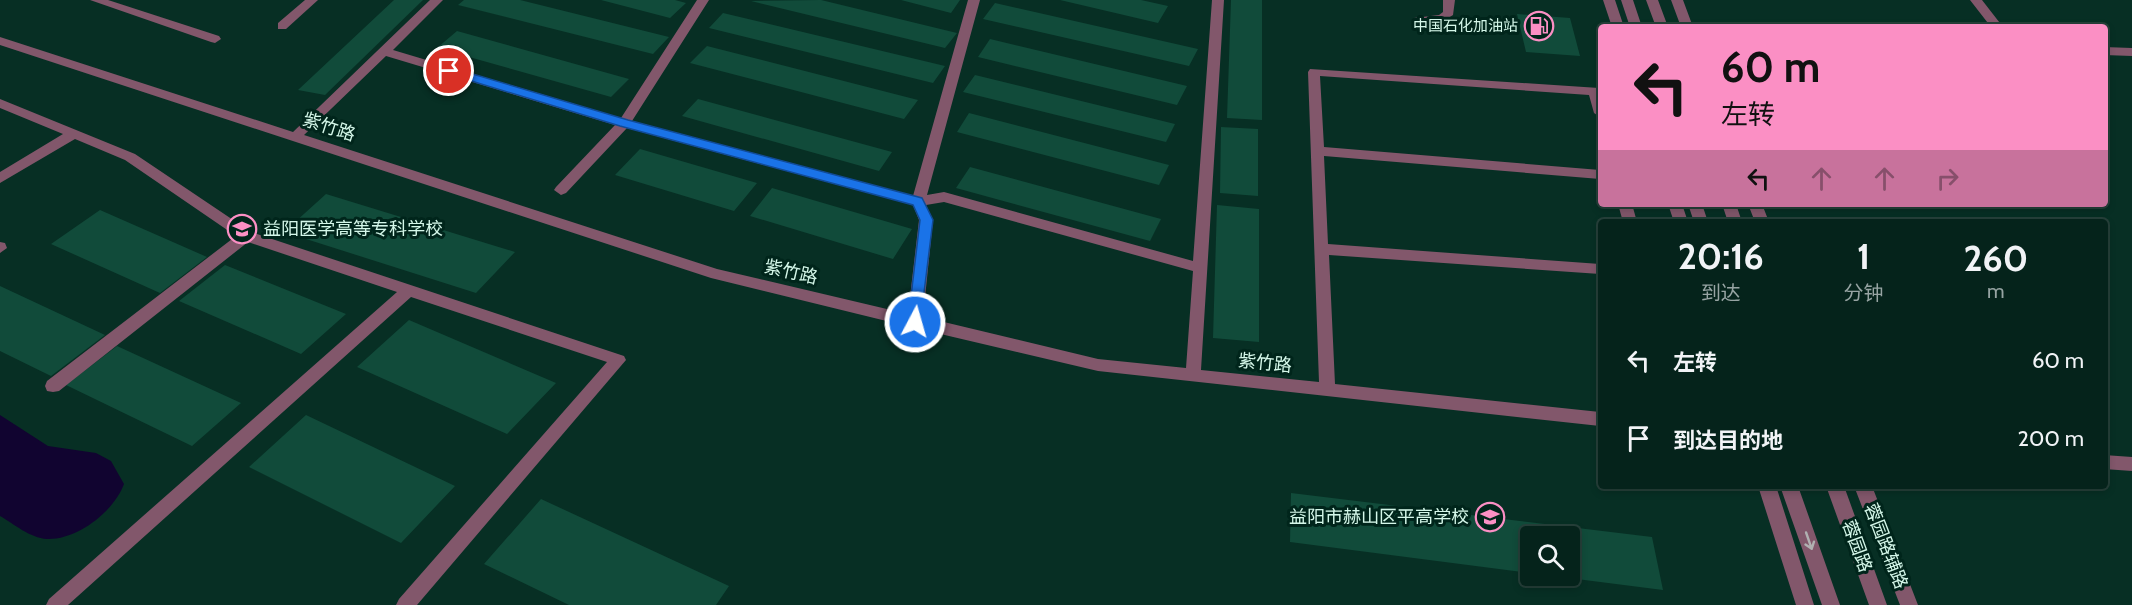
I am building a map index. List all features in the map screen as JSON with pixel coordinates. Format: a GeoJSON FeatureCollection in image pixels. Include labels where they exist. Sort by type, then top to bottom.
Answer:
{"type":"FeatureCollection","features":[{"type":"Feature","properties":{"kind":"street"},"geometry":{"type":"LineString","coordinates":[[96,0],[215,39]]}},
{"type":"Feature","properties":{"kind":"street"},"geometry":{"type":"LineString","coordinates":[[282,26],[312,0]]}},
{"type":"Feature","properties":{"kind":"street"},"geometry":{"type":"LineString","coordinates":[[295,137],[437,0]]}},
{"type":"Feature","properties":{"kind":"street"},"geometry":{"type":"LineString","coordinates":[[561,190],[624,123],[703,0]]}},
{"type":"Feature","properties":{"kind":"street"},"geometry":{"type":"LineString","coordinates":[[915,322],[927,220],[918,202],[974,0]]}},
{"type":"Feature","properties":{"kind":"street"},"geometry":{"type":"LineString","coordinates":[[1193,375],[1218,0]]}},
{"type":"Feature","properties":{"kind":"street"},"geometry":{"type":"LineString","coordinates":[[1418,21],[1442,18],[1449,13],[1449,0]]}},
{"type":"Feature","properties":{"kind":"street"},"geometry":{"type":"LineString","coordinates":[[1609,0],[1617,24]]}},
{"type":"Feature","properties":{"kind":"street"},"geometry":{"type":"LineString","coordinates":[[1628,0],[1635,24]]}},
{"type":"Feature","properties":{"kind":"street"},"geometry":{"type":"LineString","coordinates":[[1652,0],[1661,24]]}},
{"type":"Feature","properties":{"kind":"street"},"geometry":{"type":"LineString","coordinates":[[1677,0],[1686,24]]}},
{"type":"Feature","properties":{"kind":"street"},"geometry":{"type":"LineString","coordinates":[[1976,0],[1995,24]]}},
{"type":"Feature","properties":{"kind":"street","name":"紫竹路"},"geometry":{"type":"LineString","coordinates":[[0,41],[716,274],[915,322],[1098,365],[1598,419]]}},
{"type":"Feature","properties":{"kind":"street"},"geometry":{"type":"LineString","coordinates":[[384,51],[624,123],[918,202],[944,198],[1200,268]]}},
{"type":"Feature","properties":{"kind":"street"},"geometry":{"type":"LineString","coordinates":[[2108,51],[2132,52]]}},
{"type":"Feature","properties":{"kind":"street"},"geometry":{"type":"LineString","coordinates":[[1327,390],[1314,72],[1594,91],[1598,106]]}},
{"type":"Feature","properties":{"kind":"street"},"geometry":{"type":"LineString","coordinates":[[1,104],[130,156],[246,236],[618,360],[405,605]]}},
{"type":"Feature","properties":{"kind":"street"},"geometry":{"type":"LineString","coordinates":[[0,178],[75,133]]}},
{"type":"Feature","properties":{"kind":"street"},"geometry":{"type":"LineString","coordinates":[[1317,152],[1598,174]]}},
{"type":"Feature","properties":{"kind":"street"},"geometry":{"type":"LineString","coordinates":[[53,386],[246,236]]}},
{"type":"Feature","properties":{"kind":"street"},"geometry":{"type":"LineString","coordinates":[[1321,249],[1598,268]]}},
{"type":"Feature","properties":{"kind":"street"},"geometry":{"type":"LineString","coordinates":[[56,605],[409,290]]}},
{"type":"Feature","properties":{"kind":"street"},"geometry":{"type":"LineString","coordinates":[[2108,462],[2132,464]]}},
{"type":"Feature","properties":{"kind":"street"},"geometry":{"type":"LineString","coordinates":[[1768,489],[1805,605]]}},
{"type":"Feature","properties":{"kind":"street"},"geometry":{"type":"LineString","coordinates":[[1790,489],[1831,605]]}},
{"type":"Feature","properties":{"kind":"street","name":"蓉园路"},"geometry":{"type":"LineString","coordinates":[[1836,489],[1878,605]]}},
{"type":"Feature","properties":{"kind":"street","name":"蓉园路辅路"},"geometry":{"type":"LineString","coordinates":[[1864,489],[1909,605]]}},
{"type":"Feature","properties":{"kind":"shaded area"},"geometry":{"type":"Polygon","coordinates":[[[0,415],[48,446],[96,453],[111,461],[124,484],[112,504],[93,522],[71,535],[59,538],[47,539],[34,536],[0,516],[0,415]]]}},
{"type":"Feature","properties":{"kind":"building"},"geometry":{"type":"Polygon","coordinates":[[[394,0],[423,0],[325,95],[298,90],[394,0]]]}},
{"type":"Feature","properties":{"kind":"building"},"geometry":{"type":"Polygon","coordinates":[[[464,0],[520,0],[669,37],[653,54],[458,5],[464,0]]]}},
{"type":"Feature","properties":{"kind":"building"},"geometry":{"type":"Polygon","coordinates":[[[601,0],[675,0],[686,3],[670,18],[601,0]]]}},
{"type":"Feature","properties":{"kind":"building"},"geometry":{"type":"Polygon","coordinates":[[[821,0],[957,33],[945,48],[751,1],[821,0]]]}},
{"type":"Feature","properties":{"kind":"building"},"geometry":{"type":"Polygon","coordinates":[[[901,0],[960,0],[951,13],[901,0]]]}},
{"type":"Feature","properties":{"kind":"building"},"geometry":{"type":"Polygon","coordinates":[[[1060,0],[1141,0],[1168,6],[1158,23],[1060,0]]]}},
{"type":"Feature","properties":{"kind":"building"},"geometry":{"type":"Polygon","coordinates":[[[1231,0],[1262,0],[1262,120],[1227,118],[1231,0]]]}},
{"type":"Feature","properties":{"kind":"building"},"geometry":{"type":"Polygon","coordinates":[[[995,3],[1198,49],[1189,66],[983,19],[995,3]]]}},
{"type":"Feature","properties":{"kind":"building"},"geometry":{"type":"Polygon","coordinates":[[[723,13],[945,66],[933,83],[709,28],[723,13]]]}},
{"type":"Feature","properties":{"kind":"building"},"geometry":{"type":"Polygon","coordinates":[[[1517,14],[1570,18],[1580,56],[1526,52],[1517,14]]]}},
{"type":"Feature","properties":{"kind":"building"},"geometry":{"type":"Polygon","coordinates":[[[457,31],[629,79],[611,97],[437,48],[457,31]]]}},
{"type":"Feature","properties":{"kind":"building"},"geometry":{"type":"Polygon","coordinates":[[[990,39],[1187,86],[1177,105],[978,57],[990,39]]]}},
{"type":"Feature","properties":{"kind":"building"},"geometry":{"type":"Polygon","coordinates":[[[707,46],[918,100],[904,119],[690,63],[707,46]]]}},
{"type":"Feature","properties":{"kind":"building"},"geometry":{"type":"Polygon","coordinates":[[[975,75],[1175,124],[1166,142],[963,92],[975,75]]]}},
{"type":"Feature","properties":{"kind":"building"},"geometry":{"type":"Polygon","coordinates":[[[698,99],[892,152],[879,171],[682,116],[698,99]]]}},
{"type":"Feature","properties":{"kind":"building"},"geometry":{"type":"Polygon","coordinates":[[[969,113],[1169,165],[1159,185],[957,132],[969,113]]]}},
{"type":"Feature","properties":{"kind":"building"},"geometry":{"type":"Polygon","coordinates":[[[1221,127],[1258,129],[1258,196],[1220,193],[1221,127]]]}},
{"type":"Feature","properties":{"kind":"building"},"geometry":{"type":"Polygon","coordinates":[[[640,149],[757,183],[734,211],[615,175],[640,149]]]}},
{"type":"Feature","properties":{"kind":"building"},"geometry":{"type":"Polygon","coordinates":[[[970,167],[1161,219],[1150,241],[956,188],[970,167]]]}},
{"type":"Feature","properties":{"kind":"building"},"geometry":{"type":"Polygon","coordinates":[[[772,188],[912,229],[893,259],[750,216],[772,188]]]}},
{"type":"Feature","properties":{"kind":"building"},"geometry":{"type":"Polygon","coordinates":[[[326,194],[515,252],[476,293],[284,232],[326,194]]]}},
{"type":"Feature","properties":{"kind":"building"},"geometry":{"type":"Polygon","coordinates":[[[1217,205],[1259,209],[1259,342],[1213,338],[1217,205]]]}},
{"type":"Feature","properties":{"kind":"building"},"geometry":{"type":"Polygon","coordinates":[[[100,210],[207,257],[160,293],[51,244],[100,210]]]}},
{"type":"Feature","properties":{"kind":"building"},"geometry":{"type":"Polygon","coordinates":[[[225,265],[346,314],[301,354],[179,301],[225,265]]]}},
{"type":"Feature","properties":{"kind":"building"},"geometry":{"type":"Polygon","coordinates":[[[0,286],[105,335],[51,376],[0,351],[0,286]]]}},
{"type":"Feature","properties":{"kind":"building"},"geometry":{"type":"Polygon","coordinates":[[[409,320],[556,383],[507,434],[357,367],[409,320]]]}},
{"type":"Feature","properties":{"kind":"building"},"geometry":{"type":"Polygon","coordinates":[[[117,346],[241,403],[192,446],[66,385],[117,346]]]}},
{"type":"Feature","properties":{"kind":"building"},"geometry":{"type":"Polygon","coordinates":[[[306,415],[455,486],[401,543],[249,467],[306,415]]]}},
{"type":"Feature","properties":{"kind":"building"},"geometry":{"type":"Polygon","coordinates":[[[1291,493],[1562,526],[1520,526],[1520,572],[1290,542],[1291,493]]]}},
{"type":"Feature","properties":{"kind":"building"},"geometry":{"type":"Polygon","coordinates":[[[541,499],[729,586],[716,605],[569,605],[484,564],[541,499]]]}},
{"type":"Feature","properties":{"kind":"building"},"geometry":{"type":"Polygon","coordinates":[[[1580,528],[1652,537],[1663,590],[1580,579],[1580,528]]]}},
{"type":"Feature","properties":{"kind":"place","name":"中国石化加油站"},"geometry":{"type":"Point","coordinates":[1539,26]}},
{"type":"Feature","properties":{"kind":"place","name":"益阳医学高等专科学校"},"geometry":{"type":"Point","coordinates":[242,229]}},
{"type":"Feature","properties":{"kind":"place","name":"益阳市赫山区平高学校"},"geometry":{"type":"Point","coordinates":[1490,517]}},
{"type":"Feature","properties":{"kind":"route"},"geometry":{"type":"LineString","coordinates":[[449,71],[624,123],[918,202],[927,220],[915,322]]}}]}
